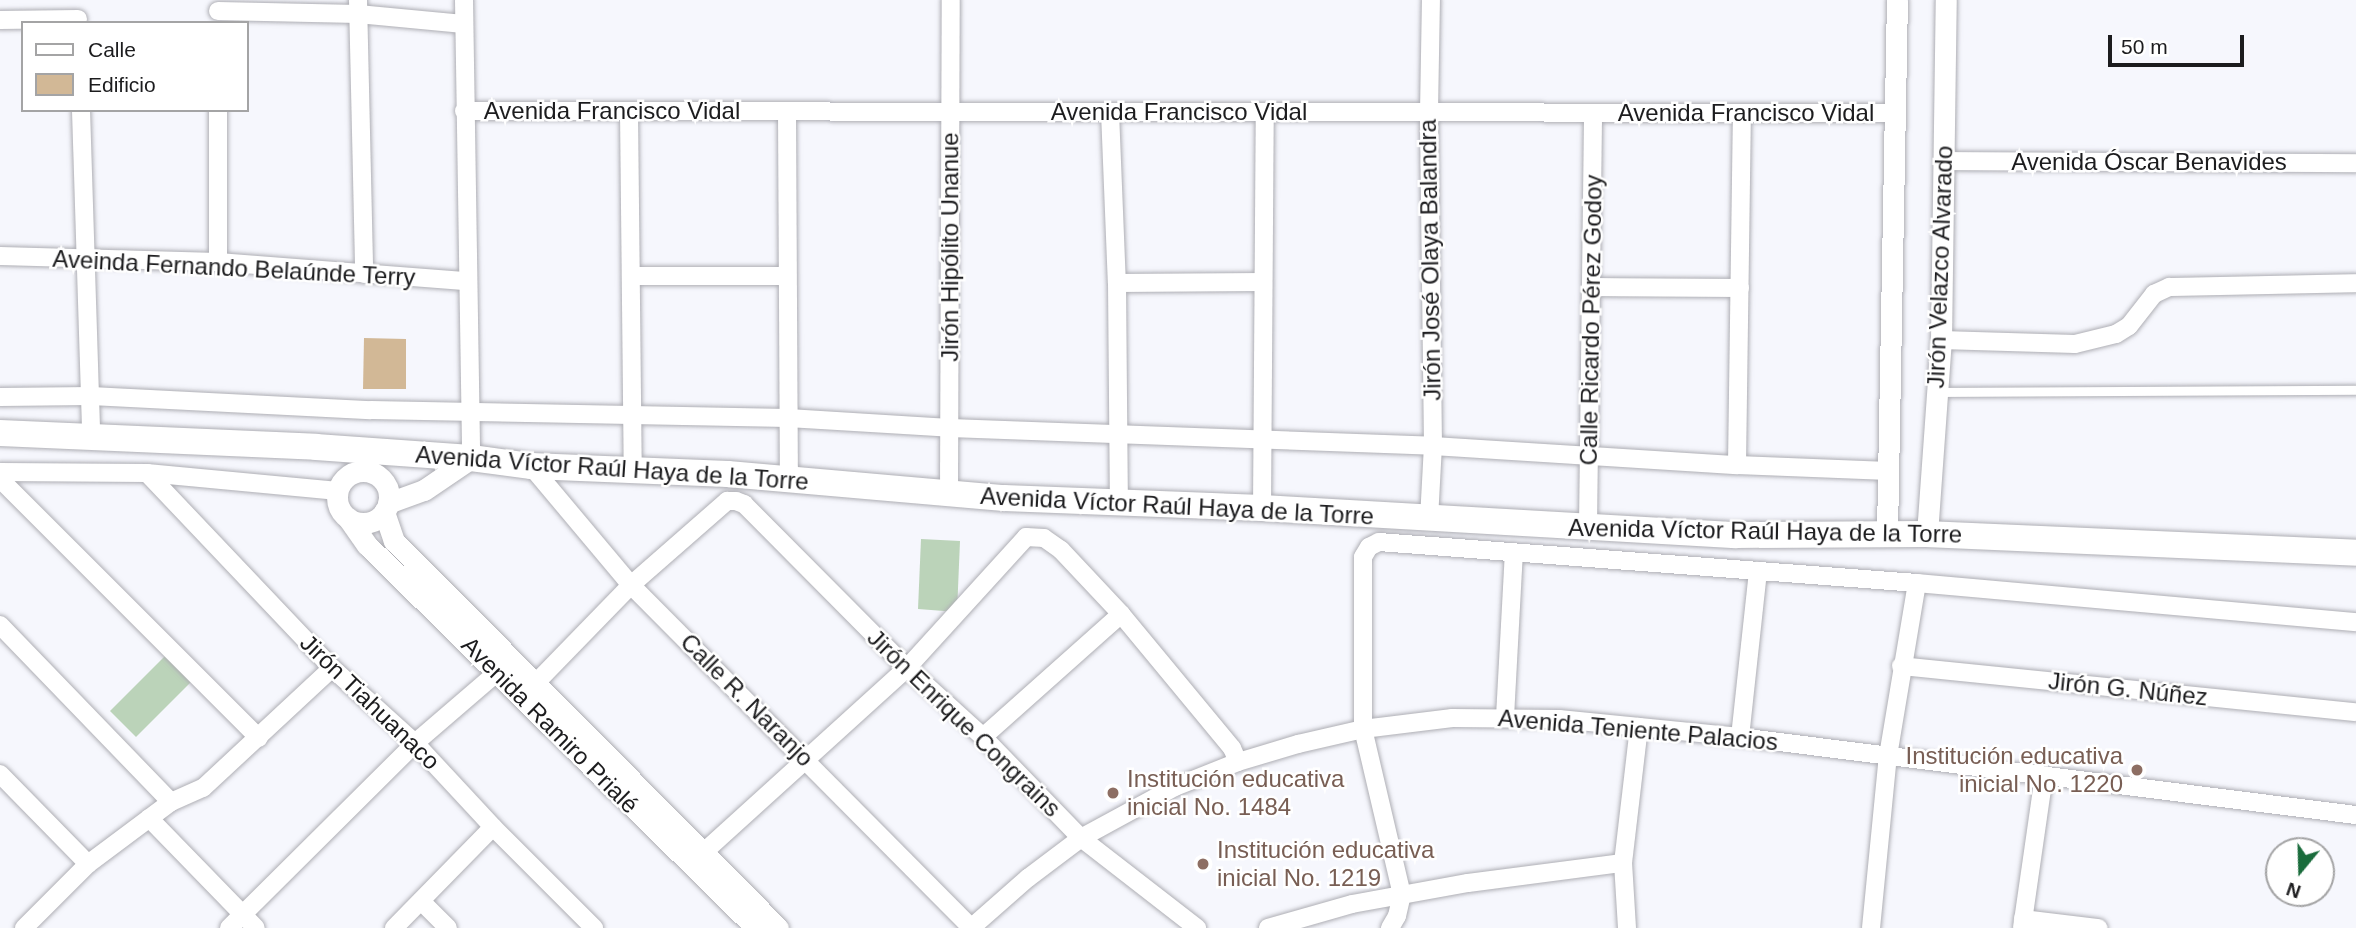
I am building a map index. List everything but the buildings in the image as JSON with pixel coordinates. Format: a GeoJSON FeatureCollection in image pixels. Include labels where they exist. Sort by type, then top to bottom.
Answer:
{"type":"FeatureCollection","features":[{"type":"Feature","properties":{"kind":"main road","name":"Avenida Víctor Raúl Haya de la Torre"},"geometry":{"type":"LineString","coordinates":[[0,433],[344,449],[471,458],[531,466],[633,469],[949,493],[1736,535],[1927,534],[2356,553]]}},
{"type":"Feature","properties":{"kind":"street"},"geometry":{"type":"LineString","coordinates":[[0,20],[78,21],[78,0]]}},
{"type":"Feature","properties":{"kind":"street"},"geometry":{"type":"LineString","coordinates":[[344,449],[337,501],[348,518],[367,522],[386,499],[424,490],[471,458],[464,0]]}},
{"type":"Feature","properties":{"kind":"street","name":"Jirón Hipólito Unanue"},"geometry":{"type":"LineString","coordinates":[[949,493],[951,0]]}},
{"type":"Feature","properties":{"kind":"street","name":"Jirón José Olaya Balandra"},"geometry":{"type":"LineString","coordinates":[[1429,519],[1433,446],[1429,112],[1431,0]]}},
{"type":"Feature","properties":{"kind":"street","name":"Jirón Velazco Alvarado"},"geometry":{"type":"LineString","coordinates":[[1887,533],[1897,0]]}},
{"type":"Feature","properties":{"kind":"street","name":"Jirón Velazco Alvarado"},"geometry":{"type":"LineString","coordinates":[[1927,534],[1941,340],[1946,0]]}},
{"type":"Feature","properties":{"kind":"street"},"geometry":{"type":"LineString","coordinates":[[218,11],[358,7],[464,24]]}},
{"type":"Feature","properties":{"kind":"street"},"geometry":{"type":"LineString","coordinates":[[358,7],[364,274]]}},
{"type":"Feature","properties":{"kind":"street","name":"Avenida Francisco Vidal"},"geometry":{"type":"LineString","coordinates":[[464,111],[1895,113]]}},
{"type":"Feature","properties":{"kind":"street"},"geometry":{"type":"LineString","coordinates":[[629,111],[633,469]]}},
{"type":"Feature","properties":{"kind":"street"},"geometry":{"type":"LineString","coordinates":[[787,111],[789,480]]}},
{"type":"Feature","properties":{"kind":"street"},"geometry":{"type":"LineString","coordinates":[[81,112],[91,436]]}},
{"type":"Feature","properties":{"kind":"street"},"geometry":{"type":"LineString","coordinates":[[218,112],[218,262]]}},
{"type":"Feature","properties":{"kind":"street"},"geometry":{"type":"LineString","coordinates":[[1110,112],[1117,283],[1119,502]]}},
{"type":"Feature","properties":{"kind":"street"},"geometry":{"type":"LineString","coordinates":[[1262,508],[1265,112]]}},
{"type":"Feature","properties":{"kind":"street","name":"Calle Ricardo Pérez Godoy"},"geometry":{"type":"LineString","coordinates":[[1588,527],[1593,113]]}},
{"type":"Feature","properties":{"kind":"street"},"geometry":{"type":"LineString","coordinates":[[1737,465],[1742,113]]}},
{"type":"Feature","properties":{"kind":"street","name":"Avenida Óscar Benavides"},"geometry":{"type":"LineString","coordinates":[[1943,161],[2356,163]]}},
{"type":"Feature","properties":{"kind":"street","name":"Aveinda Fernando Belaúnde Terry"},"geometry":{"type":"LineString","coordinates":[[0,256],[218,262],[467,281]]}},
{"type":"Feature","properties":{"kind":"street"},"geometry":{"type":"LineString","coordinates":[[631,276],[787,276]]}},
{"type":"Feature","properties":{"kind":"street"},"geometry":{"type":"LineString","coordinates":[[1117,283],[1263,282]]}},
{"type":"Feature","properties":{"kind":"street"},"geometry":{"type":"LineString","coordinates":[[1941,340],[2076,344],[2116,334],[2129,326],[2154,295],[2169,287],[2356,283]]}},
{"type":"Feature","properties":{"kind":"street"},"geometry":{"type":"LineString","coordinates":[[1591,287],[1740,288]]}},
{"type":"Feature","properties":{"kind":"street","name":"Avenida Víctor Raúl Haya de la Torre"},"geometry":{"type":"LineString","coordinates":[[0,397],[91,396],[470,412],[788,418],[950,428],[1433,446],[1737,465],[1889,471]]}},
{"type":"Feature","properties":{"kind":"street","name":"Avenida Ramiro Prialé"},"geometry":{"type":"LineString","coordinates":[[388,453],[386,499],[394,541],[505,666]]}},
{"type":"Feature","properties":{"kind":"street","name":"Calle R. Naranjo"},"geometry":{"type":"LineString","coordinates":[[531,466],[631,585],[971,928]]}},
{"type":"Feature","properties":{"kind":"street"},"geometry":{"type":"LineString","coordinates":[[0,472],[147,473],[340,486],[359,471],[378,476],[386,499]]}},
{"type":"Feature","properties":{"kind":"street","name":"Jirón Tiahuanaco"},"geometry":{"type":"LineString","coordinates":[[147,473],[332,668],[415,743],[493,827],[594,928]]}},
{"type":"Feature","properties":{"kind":"street"},"geometry":{"type":"LineString","coordinates":[[0,479],[259,738]]}},
{"type":"Feature","properties":{"kind":"street","name":"Jirón Enrique Congrains"},"geometry":{"type":"LineString","coordinates":[[631,585],[727,501],[744,504],[907,668],[983,737],[1082,838],[1197,928]]}},
{"type":"Feature","properties":{"kind":"street","name":"Avenida Ramiro Prialé"},"geometry":{"type":"LineString","coordinates":[[348,518],[367,545],[530,690],[696,859],[756,928]]}},
{"type":"Feature","properties":{"kind":"street"},"geometry":{"type":"LineString","coordinates":[[696,859],[907,668],[1026,537],[1044,538],[1060,550],[1121,614],[1232,748],[1238,762]]}},
{"type":"Feature","properties":{"kind":"street"},"geometry":{"type":"LineString","coordinates":[[1390,928],[1397,916],[1402,895],[1363,729],[1363,557],[1369,547],[1379,542],[1917,583],[2356,622]]}},
{"type":"Feature","properties":{"kind":"street"},"geometry":{"type":"LineString","coordinates":[[1506,717],[1514,553]]}},
{"type":"Feature","properties":{"kind":"street"},"geometry":{"type":"LineString","coordinates":[[1740,737],[1758,571]]}},
{"type":"Feature","properties":{"kind":"street"},"geometry":{"type":"LineString","coordinates":[[1871,928],[1888,757],[1901,666],[1917,583]]}},
{"type":"Feature","properties":{"kind":"street"},"geometry":{"type":"LineString","coordinates":[[530,690],[631,585]]}},
{"type":"Feature","properties":{"kind":"street"},"geometry":{"type":"LineString","coordinates":[[983,737],[1121,614]]}},
{"type":"Feature","properties":{"kind":"street"},"geometry":{"type":"LineString","coordinates":[[0,625],[172,803]]}},
{"type":"Feature","properties":{"kind":"street"},"geometry":{"type":"LineString","coordinates":[[229,928],[415,743],[505,666]]}},
{"type":"Feature","properties":{"kind":"street","name":"Jirón G. Núñez"},"geometry":{"type":"LineString","coordinates":[[1901,666],[2356,712]]}},
{"type":"Feature","properties":{"kind":"street"},"geometry":{"type":"LineString","coordinates":[[24,928],[88,863],[172,803],[203,788],[332,668]]}},
{"type":"Feature","properties":{"kind":"street","name":"Avenida Teniente Palacios"},"geometry":{"type":"LineString","coordinates":[[971,928],[1028,878],[1082,838],[1175,787],[1238,762],[1363,729],[1452,718],[1559,719],[1740,737],[2356,816]]}},
{"type":"Feature","properties":{"kind":"street"},"geometry":{"type":"LineString","coordinates":[[1627,928],[1623,863],[1639,727]]}},
{"type":"Feature","properties":{"kind":"street"},"geometry":{"type":"LineString","coordinates":[[0,774],[88,863]]}},
{"type":"Feature","properties":{"kind":"street"},"geometry":{"type":"LineString","coordinates":[[2043,776],[2023,924],[2098,928]]}},
{"type":"Feature","properties":{"kind":"street"},"geometry":{"type":"LineString","coordinates":[[149,818],[256,928]]}},
{"type":"Feature","properties":{"kind":"street"},"geometry":{"type":"LineString","coordinates":[[394,928],[493,827]]}},
{"type":"Feature","properties":{"kind":"street","name":"Avenida Ramiro Prialé"},"geometry":{"type":"LineString","coordinates":[[696,859],[778,928]]}},
{"type":"Feature","properties":{"kind":"street"},"geometry":{"type":"LineString","coordinates":[[1268,928],[1311,914],[1402,895],[1468,883],[1623,863]]}},
{"type":"Feature","properties":{"kind":"street"},"geometry":{"type":"LineString","coordinates":[[421,901],[448,928]]}},
{"type":"Feature","properties":{"kind":"lane"},"geometry":{"type":"LineString","coordinates":[[1937,392],[2356,390]]}},
{"type":"Feature","properties":{"kind":"green space"},"geometry":{"type":"Polygon","coordinates":[[[921,539],[960,541],[957,612],[918,609],[921,539]]]}},
{"type":"Feature","properties":{"kind":"green space"},"geometry":{"type":"Polygon","coordinates":[[[167,654],[193,680],[136,737],[110,711],[167,654]]]}},
{"type":"Feature","properties":{"kind":"place","name":"Institución educativa inicial No. 1220"},"geometry":{"type":"Point","coordinates":[2137,770]}},
{"type":"Feature","properties":{"kind":"place","name":"Institución educativa inicial No. 1484"},"geometry":{"type":"Point","coordinates":[1113,793]}},
{"type":"Feature","properties":{"kind":"place","name":"Institución educativa inicial No. 1219"},"geometry":{"type":"Point","coordinates":[1203,864]}}]}
